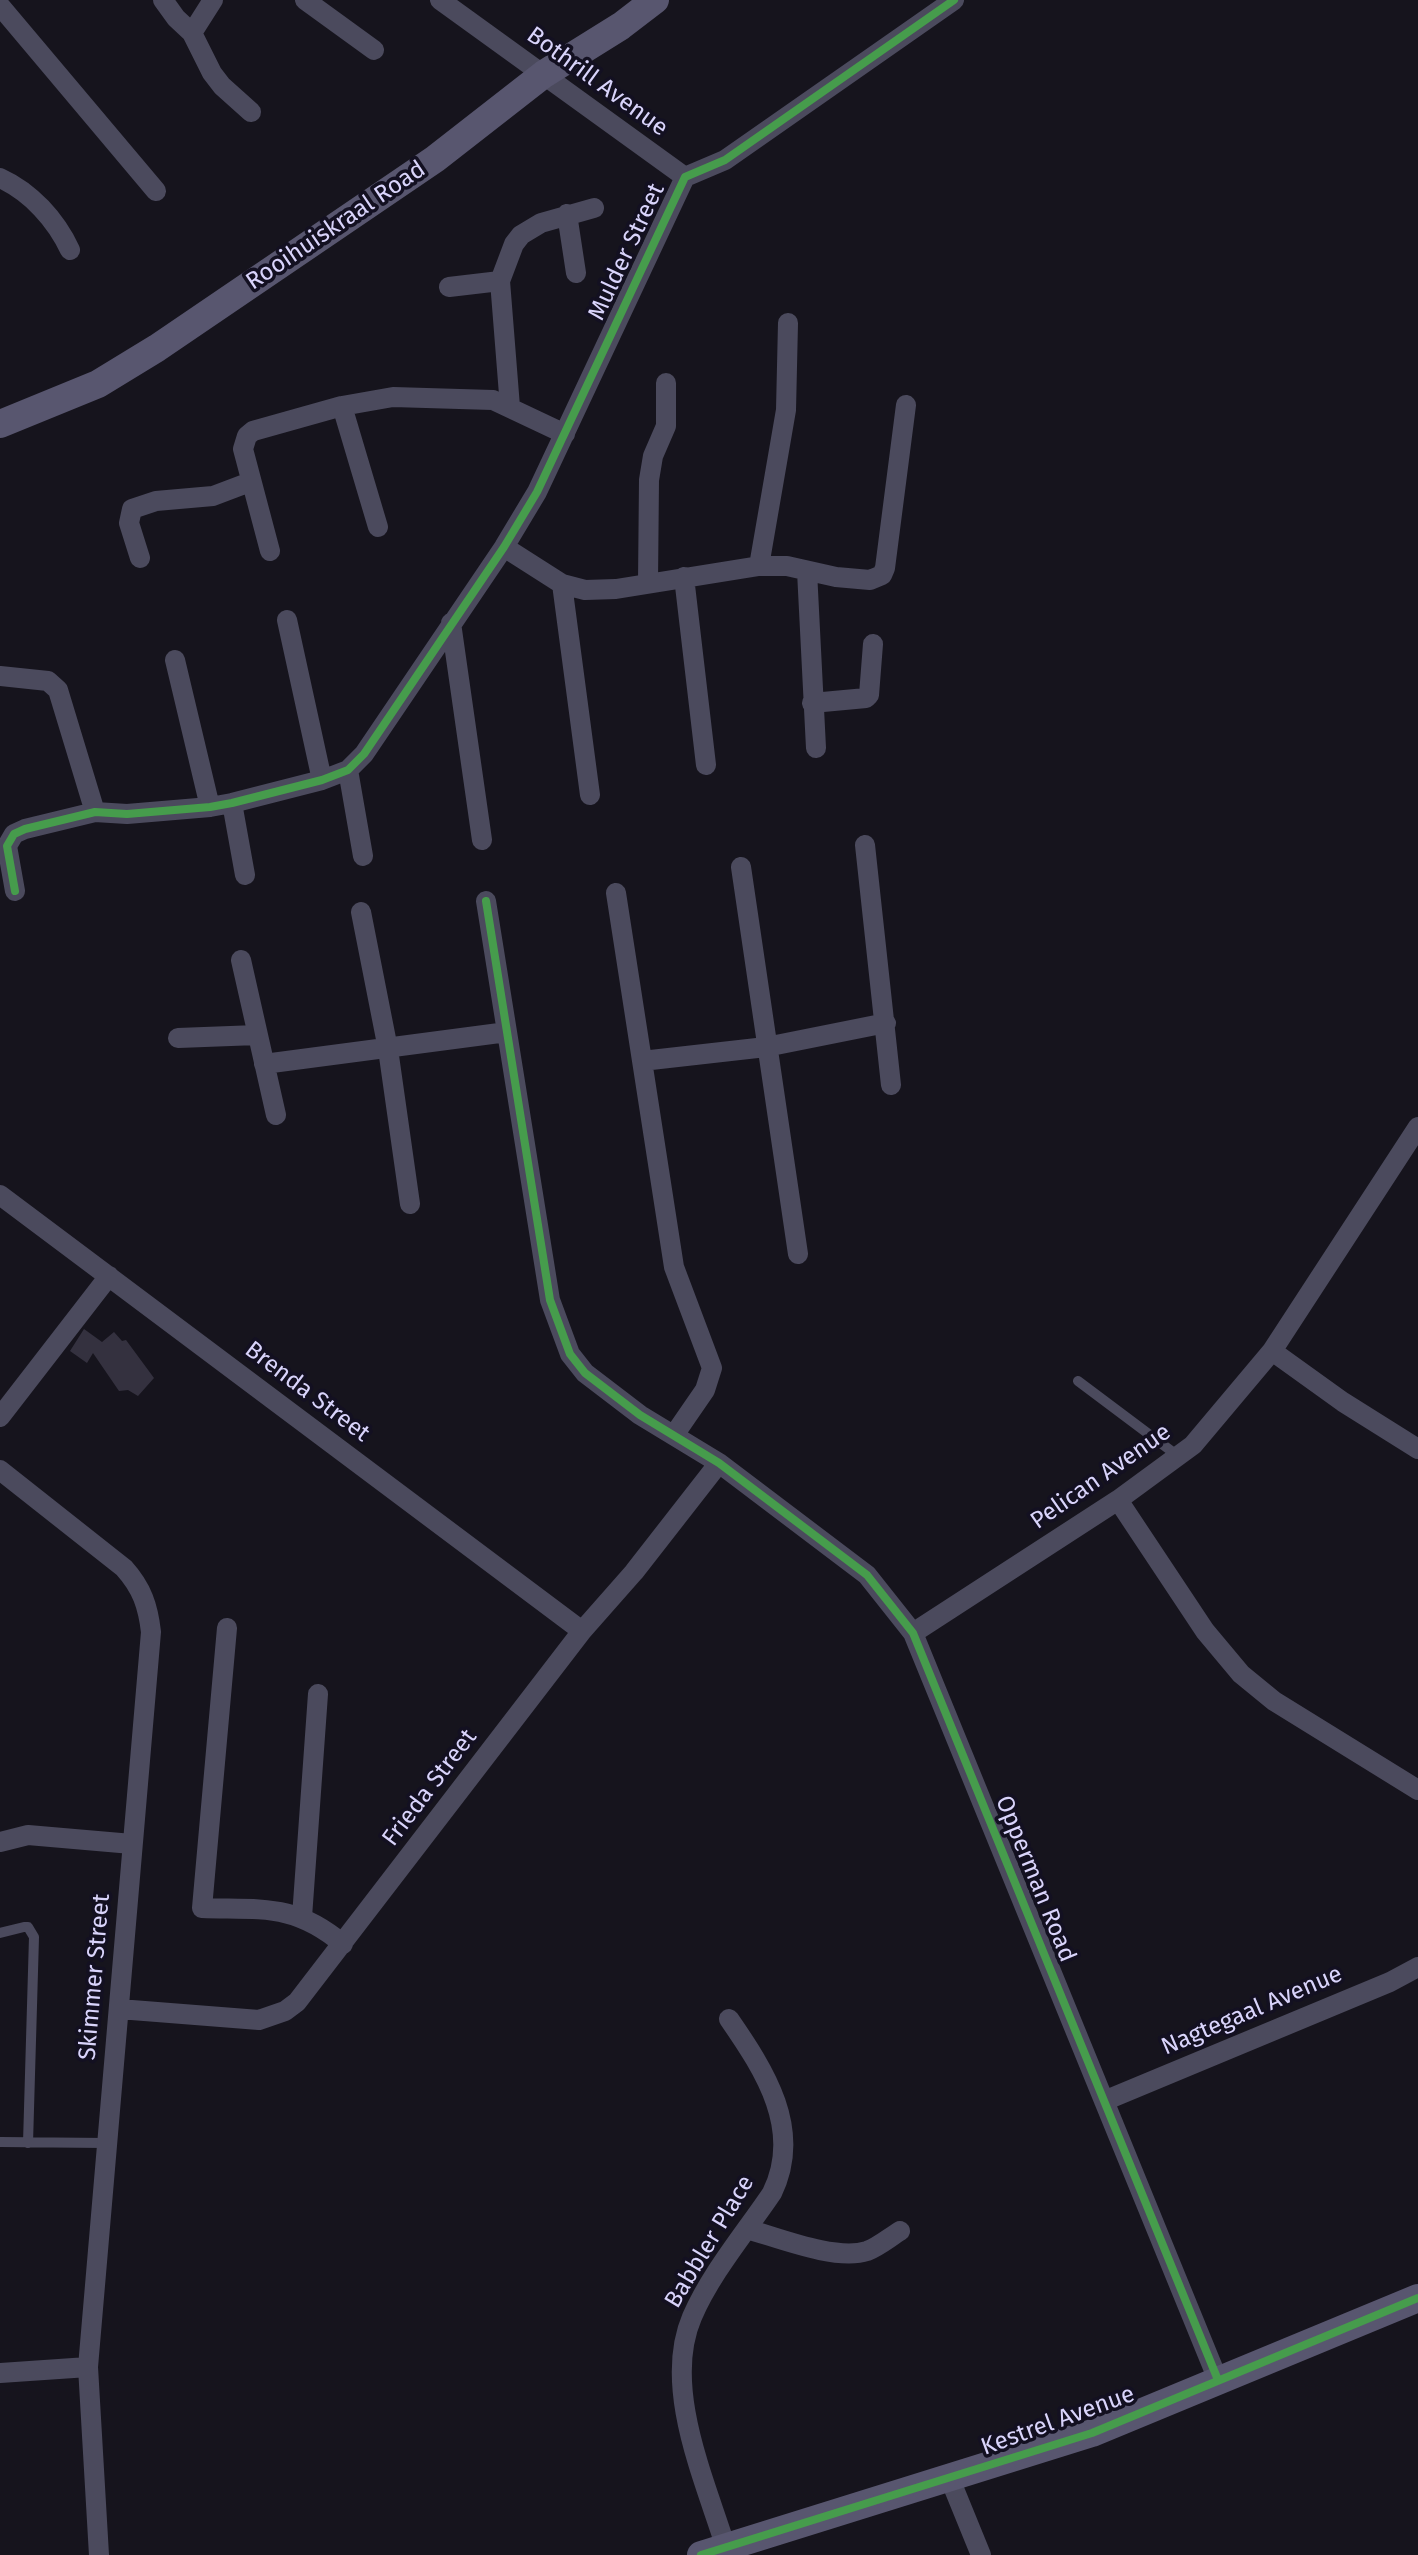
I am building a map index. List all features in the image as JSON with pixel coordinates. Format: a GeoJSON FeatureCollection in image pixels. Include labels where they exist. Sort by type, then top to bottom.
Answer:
{"type":"FeatureCollection","features":[{"type":"Feature","properties":{"kind":"main road","name":"Rooihuiskraal Road"},"geometry":{"type":"LineString","coordinates":[[0,424],[98,384],[157,348],[435,159],[544,74],[621,26],[655,0]]}},
{"type":"Feature","properties":{"kind":"main road","name":"Kestrel Avenue"},"geometry":{"type":"LineString","coordinates":[[714,2551],[1092,2433],[1418,2298]]}},
{"type":"Feature","properties":{"kind":"street"},"geometry":{"type":"LineString","coordinates":[[163,0],[192,33],[222,86],[251,112]]}},
{"type":"Feature","properties":{"kind":"street"},"geometry":{"type":"LineString","coordinates":[[192,33],[213,0]]}},
{"type":"Feature","properties":{"kind":"street"},"geometry":{"type":"LineString","coordinates":[[305,0],[374,50]]}},
{"type":"Feature","properties":{"kind":"street","name":"Bothrill Avenue"},"geometry":{"type":"LineString","coordinates":[[440,0],[685,177]]}},
{"type":"Feature","properties":{"kind":"street","name":"Mulder Street"},"geometry":{"type":"LineString","coordinates":[[348,770],[364,754],[504,547],[537,492],[685,177],[725,160],[954,0]]}},
{"type":"Feature","properties":{"kind":"street"},"geometry":{"type":"LineString","coordinates":[[3,5],[156,191]]}},
{"type":"Feature","properties":{"kind":"street"},"geometry":{"type":"LineString","coordinates":[[0,178],[43,210],[61,230],[70,250]]}},
{"type":"Feature","properties":{"kind":"street"},"geometry":{"type":"LineString","coordinates":[[510,407],[500,281],[514,244],[521,235],[541,223],[594,208]]}},
{"type":"Feature","properties":{"kind":"street"},"geometry":{"type":"LineString","coordinates":[[567,214],[576,273]]}},
{"type":"Feature","properties":{"kind":"street"},"geometry":{"type":"LineString","coordinates":[[449,287],[500,281]]}},
{"type":"Feature","properties":{"kind":"street"},"geometry":{"type":"LineString","coordinates":[[759,566],[786,410],[788,323]]}},
{"type":"Feature","properties":{"kind":"street"},"geometry":{"type":"LineString","coordinates":[[648,582],[649,480],[653,456],[666,426],[666,383]]}},
{"type":"Feature","properties":{"kind":"street"},"geometry":{"type":"LineString","coordinates":[[270,551],[243,449],[247,436],[253,431],[342,406],[393,397],[493,400],[565,434]]}},
{"type":"Feature","properties":{"kind":"street"},"geometry":{"type":"LineString","coordinates":[[504,547],[562,584],[585,590],[616,589],[759,566],[787,566],[870,580],[882,575],[906,405]]}},
{"type":"Feature","properties":{"kind":"street"},"geometry":{"type":"LineString","coordinates":[[342,406],[378,527]]}},
{"type":"Feature","properties":{"kind":"street"},"geometry":{"type":"LineString","coordinates":[[140,558],[129,523],[132,509],[156,501],[213,496],[250,482]]}},
{"type":"Feature","properties":{"kind":"street"},"geometry":{"type":"LineString","coordinates":[[807,571],[816,748]]}},
{"type":"Feature","properties":{"kind":"street"},"geometry":{"type":"LineString","coordinates":[[684,577],[706,765]]}},
{"type":"Feature","properties":{"kind":"street"},"geometry":{"type":"LineString","coordinates":[[562,584],[590,795]]}},
{"type":"Feature","properties":{"kind":"street"},"geometry":{"type":"LineString","coordinates":[[287,620],[322,780]]}},
{"type":"Feature","properties":{"kind":"street"},"geometry":{"type":"LineString","coordinates":[[451,623],[482,840]]}},
{"type":"Feature","properties":{"kind":"street"},"geometry":{"type":"LineString","coordinates":[[812,703],[866,698],[869,695],[873,644]]}},
{"type":"Feature","properties":{"kind":"street"},"geometry":{"type":"LineString","coordinates":[[175,660],[210,807]]}},
{"type":"Feature","properties":{"kind":"street"},"geometry":{"type":"LineString","coordinates":[[0,676],[48,681],[58,690],[95,812]]}},
{"type":"Feature","properties":{"kind":"street"},"geometry":{"type":"LineString","coordinates":[[15,891],[6,856],[9,839],[14,834],[95,812],[127,814],[232,803],[322,780],[348,770],[363,856]]}},
{"type":"Feature","properties":{"kind":"street"},"geometry":{"type":"LineString","coordinates":[[232,803],[245,875]]}},
{"type":"Feature","properties":{"kind":"street"},"geometry":{"type":"LineString","coordinates":[[865,845],[891,1085]]}},
{"type":"Feature","properties":{"kind":"street"},"geometry":{"type":"LineString","coordinates":[[741,867],[798,1254]]}},
{"type":"Feature","properties":{"kind":"street"},"geometry":{"type":"LineString","coordinates":[[616,893],[674,1267],[712,1368],[705,1390],[674,1435]]}},
{"type":"Feature","properties":{"kind":"street","name":"Opperman Road"},"geometry":{"type":"LineString","coordinates":[[486,901],[550,1300],[562,1337],[574,1361],[585,1373],[640,1415],[719,1463],[867,1575],[913,1633],[1218,2380]]}},
{"type":"Feature","properties":{"kind":"street"},"geometry":{"type":"LineString","coordinates":[[361,912],[388,1049],[410,1204]]}},
{"type":"Feature","properties":{"kind":"street"},"geometry":{"type":"LineString","coordinates":[[241,960],[276,1115]]}},
{"type":"Feature","properties":{"kind":"street"},"geometry":{"type":"LineString","coordinates":[[642,1061],[766,1047],[886,1023]]}},
{"type":"Feature","properties":{"kind":"street"},"geometry":{"type":"LineString","coordinates":[[264,1064],[507,1032]]}},
{"type":"Feature","properties":{"kind":"street"},"geometry":{"type":"LineString","coordinates":[[178,1038],[257,1035]]}},
{"type":"Feature","properties":{"kind":"street","name":"Pelican Avenue"},"geometry":{"type":"LineString","coordinates":[[913,1633],[1118,1500],[1193,1445],[1272,1351],[1418,1127]]}},
{"type":"Feature","properties":{"kind":"street","name":"Brenda Street"},"geometry":{"type":"LineString","coordinates":[[0,1195],[582,1631]]}},
{"type":"Feature","properties":{"kind":"street"},"geometry":{"type":"LineString","coordinates":[[0,1417],[109,1276]]}},
{"type":"Feature","properties":{"kind":"street"},"geometry":{"type":"LineString","coordinates":[[1272,1351],[1343,1402],[1418,1449]]}},
{"type":"Feature","properties":{"kind":"street","name":"Frieda Street"},"geometry":{"type":"LineString","coordinates":[[119,2009],[259,2020],[285,2011],[297,2002],[582,1631],[634,1572],[719,1463]]}},
{"type":"Feature","properties":{"kind":"street","name":"Skimmer Street"},"geometry":{"type":"LineString","coordinates":[[0,1470],[124,1568],[146,1603],[151,1632],[88,2367],[99,2555]]}},
{"type":"Feature","properties":{"kind":"street"},"geometry":{"type":"LineString","coordinates":[[1118,1500],[1205,1631],[1241,1674],[1274,1701],[1418,1790]]}},
{"type":"Feature","properties":{"kind":"street"},"geometry":{"type":"LineString","coordinates":[[227,1628],[202,1908],[283,1911],[322,1927],[343,1944]]}},
{"type":"Feature","properties":{"kind":"street"},"geometry":{"type":"LineString","coordinates":[[302,1917],[318,1694]]}},
{"type":"Feature","properties":{"kind":"street"},"geometry":{"type":"LineString","coordinates":[[0,1842],[28,1835],[132,1844]]}},
{"type":"Feature","properties":{"kind":"street","name":"Nagtegaal Avenue"},"geometry":{"type":"LineString","coordinates":[[1104,2101],[1390,1982],[1418,1967]]}},
{"type":"Feature","properties":{"kind":"street","name":"Babbler Place"},"geometry":{"type":"LineString","coordinates":[[714,2551],[687,2420],[681,2372],[682,2349],[693,2315],[779,2177],[783,2132],[765,2073],[729,2019]]}},
{"type":"Feature","properties":{"kind":"street"},"geometry":{"type":"LineString","coordinates":[[747,2229],[845,2253],[870,2250],[900,2231]]}},
{"type":"Feature","properties":{"kind":"street"},"geometry":{"type":"LineString","coordinates":[[0,2373],[88,2367]]}},
{"type":"Feature","properties":{"kind":"street"},"geometry":{"type":"LineString","coordinates":[[950,2479],[981,2555]]}},
{"type":"Feature","properties":{"kind":"lane"},"geometry":{"type":"LineString","coordinates":[[1078,1381],[1178,1456]]}},
{"type":"Feature","properties":{"kind":"lane"},"geometry":{"type":"LineString","coordinates":[[0,1933],[28,1927],[34,1937],[28,2143]]}},
{"type":"Feature","properties":{"kind":"lane"},"geometry":{"type":"LineString","coordinates":[[0,2142],[107,2143]]}},
{"type":"Feature","properties":{"kind":"building"},"geometry":{"type":"Polygon","coordinates":[[[84,1329],[102,1342],[114,1332],[122,1341],[126,1340],[154,1378],[138,1396],[128,1390],[119,1391],[93,1353],[87,1363],[70,1351],[84,1329]]]}},
{"type":"Feature","properties":{"kind":"cycle path"},"geometry":{"type":"LineString","coordinates":[[15,891],[7,846],[14,834],[25,829],[95,812],[127,814],[232,803],[322,780],[348,770],[364,754],[504,547],[537,492],[685,177],[725,160],[954,0]]}},
{"type":"Feature","properties":{"kind":"cycle path"},"geometry":{"type":"LineString","coordinates":[[486,901],[550,1300],[570,1354],[585,1373],[640,1415],[719,1463],[867,1575],[913,1633],[1218,2380]]}},
{"type":"Feature","properties":{"kind":"cycle path"},"geometry":{"type":"LineString","coordinates":[[701,2555],[1092,2433],[1418,2298]]}}]}
